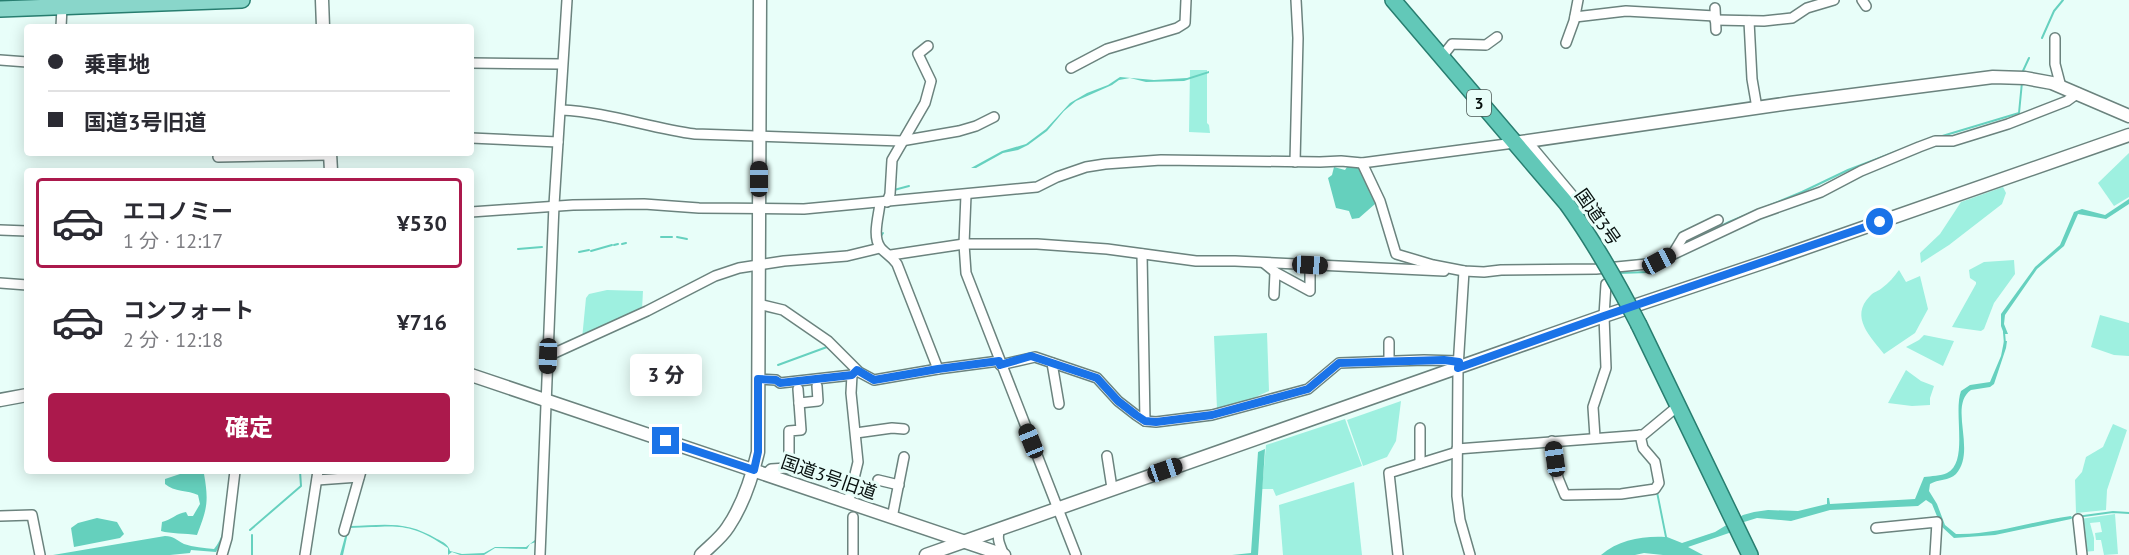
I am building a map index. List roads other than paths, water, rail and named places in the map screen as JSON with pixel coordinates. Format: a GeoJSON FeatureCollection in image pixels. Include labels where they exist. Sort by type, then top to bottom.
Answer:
{"type":"FeatureCollection","features":[{"type":"Feature","properties":{"kind":"highway","name":"国道3号"},"geometry":{"type":"LineString","coordinates":[[1393,0],[1441,58],[1521,142],[1589,234],[1639,325],[1750,555]]}},
{"type":"Feature","properties":{"kind":"main road"},"geometry":{"type":"LineString","coordinates":[[0,9],[242,0]]}},
{"type":"Feature","properties":{"kind":"street"},"geometry":{"type":"LineString","coordinates":[[322,0],[323,24]]}},
{"type":"Feature","properties":{"kind":"street"},"geometry":{"type":"LineString","coordinates":[[540,555],[554,205],[567,0]]}},
{"type":"Feature","properties":{"kind":"street"},"geometry":{"type":"LineString","coordinates":[[701,555],[728,528],[743,499],[758,452],[760,0]]}},
{"type":"Feature","properties":{"kind":"street"},"geometry":{"type":"LineString","coordinates":[[1071,68],[1107,49],[1177,28],[1185,23],[1186,0]]}},
{"type":"Feature","properties":{"kind":"street"},"geometry":{"type":"LineString","coordinates":[[1295,162],[1298,38],[1296,0]]}},
{"type":"Feature","properties":{"kind":"street"},"geometry":{"type":"LineString","coordinates":[[1566,43],[1578,0]]}},
{"type":"Feature","properties":{"kind":"street"},"geometry":{"type":"LineString","coordinates":[[1575,17],[1626,11],[1749,21],[1792,18],[1808,8],[1834,0]]}},
{"type":"Feature","properties":{"kind":"street"},"geometry":{"type":"LineString","coordinates":[[62,24],[72,5]]}},
{"type":"Feature","properties":{"kind":"street"},"geometry":{"type":"LineString","coordinates":[[1749,21],[1752,79],[1757,108]]}},
{"type":"Feature","properties":{"kind":"street"},"geometry":{"type":"LineString","coordinates":[[1441,58],[1452,44],[1486,45],[1497,37]]}},
{"type":"Feature","properties":{"kind":"street"},"geometry":{"type":"LineString","coordinates":[[2055,38],[2055,64],[2061,87]]}},
{"type":"Feature","properties":{"kind":"street"},"geometry":{"type":"LineString","coordinates":[[928,46],[918,54],[931,81],[925,103],[892,160],[890,194],[884,203],[876,232],[880,248],[891,255],[897,264],[938,369]]}},
{"type":"Feature","properties":{"kind":"street"},"geometry":{"type":"LineString","coordinates":[[0,60],[24,62]]}},
{"type":"Feature","properties":{"kind":"street"},"geometry":{"type":"LineString","coordinates":[[474,63],[562,64]]}},
{"type":"Feature","properties":{"kind":"street"},"geometry":{"type":"LineString","coordinates":[[474,212],[554,205],[644,204],[759,210],[804,209],[1036,187],[1086,167],[1105,164],[1161,160],[1295,162],[1341,160],[1362,163],[1982,78],[2022,78],[2061,87],[2129,116]]}},
{"type":"Feature","properties":{"kind":"street"},"geometry":{"type":"LineString","coordinates":[[1362,163],[1380,201],[1396,254],[1464,271],[1560,271],[1628,267],[1647,264],[1759,214],[1821,192],[1861,171],[1919,147],[1935,141],[1953,141],[2008,124],[2067,101],[2078,93]]}},
{"type":"Feature","properties":{"kind":"street"},"geometry":{"type":"LineString","coordinates":[[561,110],[589,111],[685,132],[901,141],[976,126],[994,117]]}},
{"type":"Feature","properties":{"kind":"street"},"geometry":{"type":"LineString","coordinates":[[926,555],[1459,365],[1768,261],[2129,135]]}},
{"type":"Feature","properties":{"kind":"street"},"geometry":{"type":"LineString","coordinates":[[474,138],[558,142]]}},
{"type":"Feature","properties":{"kind":"street"},"geometry":{"type":"LineString","coordinates":[[1521,142],[1583,207],[1587,217]]}},
{"type":"Feature","properties":{"kind":"street"},"geometry":{"type":"LineString","coordinates":[[218,157],[255,156]]}},
{"type":"Feature","properties":{"kind":"street"},"geometry":{"type":"LineString","coordinates":[[966,195],[964,244],[966,273],[1076,555]]}},
{"type":"Feature","properties":{"kind":"street"},"geometry":{"type":"LineString","coordinates":[[1674,252],[1683,237],[1718,220]]}},
{"type":"Feature","properties":{"kind":"street"},"geometry":{"type":"LineString","coordinates":[[0,230],[24,231]]}},
{"type":"Feature","properties":{"kind":"street"},"geometry":{"type":"LineString","coordinates":[[891,255],[964,244],[1036,244],[1196,261],[1439,272],[1453,269]]}},
{"type":"Feature","properties":{"kind":"street"},"geometry":{"type":"LineString","coordinates":[[548,356],[647,311],[715,276],[759,264],[847,256],[880,248]]}},
{"type":"Feature","properties":{"kind":"street"},"geometry":{"type":"LineString","coordinates":[[1142,254],[1145,421]]}},
{"type":"Feature","properties":{"kind":"street"},"geometry":{"type":"LineString","coordinates":[[1264,263],[1275,272],[1310,291],[1310,265]]}},
{"type":"Feature","properties":{"kind":"street"},"geometry":{"type":"LineString","coordinates":[[1464,271],[1459,365],[1457,496],[1460,520],[1470,555]]}},
{"type":"Feature","properties":{"kind":"street"},"geometry":{"type":"LineString","coordinates":[[1274,295],[1275,272]]}},
{"type":"Feature","properties":{"kind":"street"},"geometry":{"type":"LineString","coordinates":[[0,283],[24,285]]}},
{"type":"Feature","properties":{"kind":"street"},"geometry":{"type":"LineString","coordinates":[[1595,437],[1593,407],[1606,368],[1604,316],[1606,284]]}},
{"type":"Feature","properties":{"kind":"street"},"geometry":{"type":"LineString","coordinates":[[758,304],[783,310],[828,341],[854,372],[874,380],[938,369],[1000,363],[1031,356],[1097,378],[1118,401],[1145,421],[1174,420],[1238,409],[1279,395],[1308,389],[1339,363],[1389,360],[1459,365]]}},
{"type":"Feature","properties":{"kind":"street"},"geometry":{"type":"LineString","coordinates":[[1389,342],[1389,360]]}},
{"type":"Feature","properties":{"kind":"street"},"geometry":{"type":"LineString","coordinates":[[1052,363],[1059,404]]}},
{"type":"Feature","properties":{"kind":"street"},"geometry":{"type":"LineString","coordinates":[[758,379],[776,380],[780,383],[854,372]]}},
{"type":"Feature","properties":{"kind":"street"},"geometry":{"type":"LineString","coordinates":[[848,503],[858,462],[851,393],[854,372]]}},
{"type":"Feature","properties":{"kind":"street","name":"国道3号旧道"},"geometry":{"type":"LineString","coordinates":[[474,376],[766,474],[963,542],[987,553],[1004,555]]}},
{"type":"Feature","properties":{"kind":"street"},"geometry":{"type":"LineString","coordinates":[[799,403],[818,401],[817,386]]}},
{"type":"Feature","properties":{"kind":"street"},"geometry":{"type":"LineString","coordinates":[[766,474],[771,469],[788,468],[789,431],[801,430],[798,389]]}},
{"type":"Feature","properties":{"kind":"street"},"geometry":{"type":"LineString","coordinates":[[0,400],[24,396]]}},
{"type":"Feature","properties":{"kind":"street"},"geometry":{"type":"LineString","coordinates":[[1398,555],[1389,473],[1457,450],[1595,437],[1643,435],[1678,406]]}},
{"type":"Feature","properties":{"kind":"street"},"geometry":{"type":"LineString","coordinates":[[856,433],[892,428],[904,429]]}},
{"type":"Feature","properties":{"kind":"street"},"geometry":{"type":"LineString","coordinates":[[1420,428],[1420,463]]}},
{"type":"Feature","properties":{"kind":"street"},"geometry":{"type":"LineString","coordinates":[[1552,441],[1558,478],[1565,495],[1621,494],[1655,489],[1659,483],[1655,462],[1643,448],[1640,435]]}},
{"type":"Feature","properties":{"kind":"street"},"geometry":{"type":"LineString","coordinates":[[1107,456],[1112,488]]}},
{"type":"Feature","properties":{"kind":"street"},"geometry":{"type":"LineString","coordinates":[[892,518],[904,457]]}},
{"type":"Feature","properties":{"kind":"street"},"geometry":{"type":"LineString","coordinates":[[222,555],[235,474]]}},
{"type":"Feature","properties":{"kind":"street"},"geometry":{"type":"LineString","coordinates":[[305,555],[317,476],[360,474],[344,531]]}},
{"type":"Feature","properties":{"kind":"street"},"geometry":{"type":"LineString","coordinates":[[878,480],[899,485]]}},
{"type":"Feature","properties":{"kind":"street"},"geometry":{"type":"LineString","coordinates":[[0,516],[32,514],[40,555]]}},
{"type":"Feature","properties":{"kind":"street"},"geometry":{"type":"LineString","coordinates":[[853,517],[853,555]]}},
{"type":"Feature","properties":{"kind":"street"},"geometry":{"type":"LineString","coordinates":[[2078,519],[2082,555]]}},
{"type":"Feature","properties":{"kind":"street"},"geometry":{"type":"LineString","coordinates":[[1882,525],[1937,522],[1935,555]]}},
{"type":"Feature","properties":{"kind":"street"},"geometry":{"type":"LineString","coordinates":[[1000,528],[998,543],[1004,555]]}},
{"type":"Feature","properties":{"kind":"waterway"},"geometry":{"type":"LineString","coordinates":[[2042,38],[2054,11],[2063,0]]}},
{"type":"Feature","properties":{"kind":"waterway"},"geometry":{"type":"LineString","coordinates":[[2022,73],[2029,58]]}},
{"type":"Feature","properties":{"kind":"waterway"},"geometry":{"type":"LineString","coordinates":[[1939,137],[2019,113],[2022,82]]}},
{"type":"Feature","properties":{"kind":"waterway"},"geometry":{"type":"LineString","coordinates":[[1683,245],[1729,222],[1848,170],[1903,149]]}},
{"type":"Feature","properties":{"kind":"waterway"},"geometry":{"type":"LineString","coordinates":[[894,190],[909,186]]}},
{"type":"Feature","properties":{"kind":"waterway"},"geometry":{"type":"LineString","coordinates":[[661,237],[672,237]]}},
{"type":"Feature","properties":{"kind":"waterway"},"geometry":{"type":"LineString","coordinates":[[677,237],[687,239]]}},
{"type":"Feature","properties":{"kind":"waterway"},"geometry":{"type":"LineString","coordinates":[[622,244],[626,243]]}},
{"type":"Feature","properties":{"kind":"waterway"},"geometry":{"type":"LineString","coordinates":[[614,245],[618,244]]}},
{"type":"Feature","properties":{"kind":"waterway"},"geometry":{"type":"LineString","coordinates":[[591,251],[612,245]]}},
{"type":"Feature","properties":{"kind":"waterway"},"geometry":{"type":"LineString","coordinates":[[518,249],[542,247]]}},
{"type":"Feature","properties":{"kind":"waterway"},"geometry":{"type":"LineString","coordinates":[[579,252],[589,250]]}},
{"type":"Feature","properties":{"kind":"waterway"},"geometry":{"type":"LineString","coordinates":[[1619,273],[1648,272],[1675,258]]}},
{"type":"Feature","properties":{"kind":"waterway"},"geometry":{"type":"LineString","coordinates":[[2004,332],[2005,344]]}},
{"type":"Feature","properties":{"kind":"waterway"},"geometry":{"type":"LineString","coordinates":[[778,365],[827,347],[836,355]]}},
{"type":"Feature","properties":{"kind":"waterway"},"geometry":{"type":"LineString","coordinates":[[250,530],[301,486],[300,474]]}},
{"type":"Feature","properties":{"kind":"waterway"},"geometry":{"type":"LineString","coordinates":[[2069,518],[2113,512],[2129,513]]}},
{"type":"Feature","properties":{"kind":"waterway"},"geometry":{"type":"LineString","coordinates":[[252,535],[252,555]]}}]}
